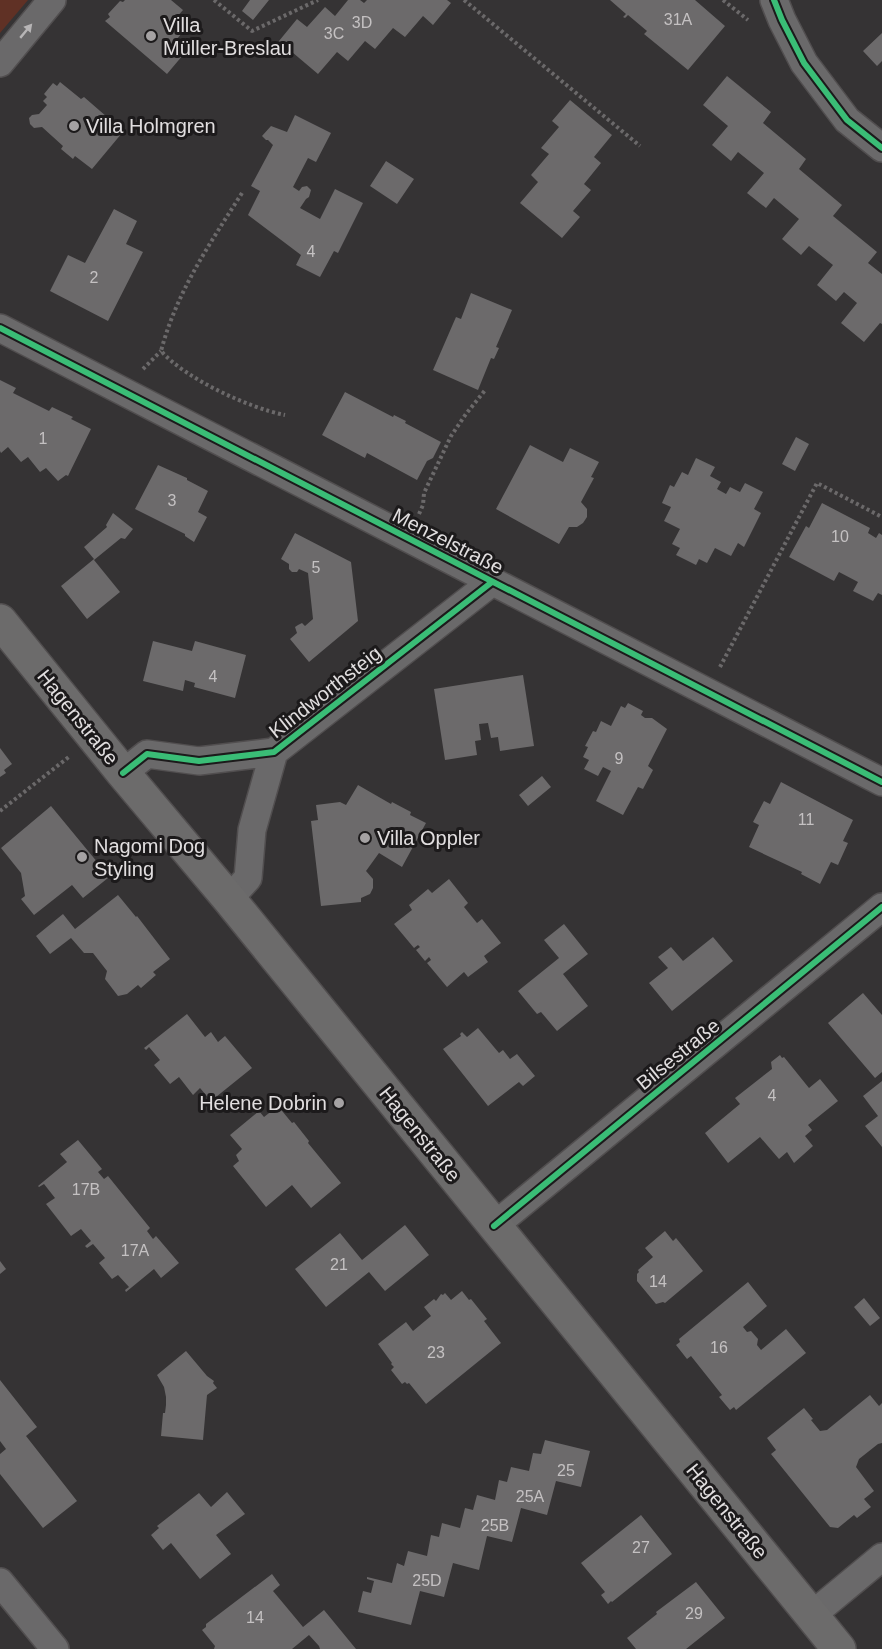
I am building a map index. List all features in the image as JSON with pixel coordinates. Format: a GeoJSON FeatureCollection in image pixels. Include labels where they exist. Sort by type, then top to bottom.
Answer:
{"type":"FeatureCollection","features":[{"type":"Feature","properties":{"kind":"main road","name":"Hagenstraße"},"geometry":{"type":"LineString","coordinates":[[0,621],[839,1649]]}},
{"type":"Feature","properties":{"kind":"street"},"geometry":{"type":"LineString","coordinates":[[0,63],[52,0]]}},
{"type":"Feature","properties":{"kind":"street"},"geometry":{"type":"LineString","coordinates":[[774,0],[804,63],[847,120],[882,148]]}},
{"type":"Feature","properties":{"kind":"street","name":"Menzelstraße"},"geometry":{"type":"LineString","coordinates":[[0,328],[882,782]]}},
{"type":"Feature","properties":{"kind":"street","name":"Klindworthsteig"},"geometry":{"type":"LineString","coordinates":[[123,773],[147,754],[199,761],[274,752],[492,582]]}},
{"type":"Feature","properties":{"kind":"street","name":"Klindworthsteig"},"geometry":{"type":"LineString","coordinates":[[229,899],[248,878],[252,830],[274,752]]}},
{"type":"Feature","properties":{"kind":"street","name":"Bilsestraße"},"geometry":{"type":"LineString","coordinates":[[494,1226],[882,908]]}},
{"type":"Feature","properties":{"kind":"street"},"geometry":{"type":"LineString","coordinates":[[812,1615],[882,1557]]}},
{"type":"Feature","properties":{"kind":"street"},"geometry":{"type":"LineString","coordinates":[[0,1582],[55,1649]]}},
{"type":"Feature","properties":{"kind":"path"},"geometry":{"type":"LineString","coordinates":[[214,0],[252,31],[318,0]]}},
{"type":"Feature","properties":{"kind":"path"},"geometry":{"type":"LineString","coordinates":[[464,0],[640,146]]}},
{"type":"Feature","properties":{"kind":"path"},"geometry":{"type":"LineString","coordinates":[[723,0],[748,20]]}},
{"type":"Feature","properties":{"kind":"path"},"geometry":{"type":"LineString","coordinates":[[140,374],[161,351],[170,321],[195,266],[242,193]]}},
{"type":"Feature","properties":{"kind":"path"},"geometry":{"type":"LineString","coordinates":[[161,351],[171,362],[221,391],[268,412],[285,415]]}},
{"type":"Feature","properties":{"kind":"path"},"geometry":{"type":"LineString","coordinates":[[416,518],[423,505],[424,493],[432,473],[451,436],[486,389]]}},
{"type":"Feature","properties":{"kind":"path"},"geometry":{"type":"LineString","coordinates":[[716,673],[817,483],[882,517]]}},
{"type":"Feature","properties":{"kind":"path"},"geometry":{"type":"LineString","coordinates":[[0,811],[70,755]]}},
{"type":"Feature","properties":{"kind":"shaded area"},"geometry":{"type":"Polygon","coordinates":[[[0,0],[28,0],[0,33],[0,0]]]}},
{"type":"Feature","properties":{"kind":"building","name":"Villa Müller-Breslau"},"geometry":{"type":"Polygon","coordinates":[[[171,0],[183,10],[176,18],[187,27],[172,45],[183,55],[167,74],[105,21],[120,1],[171,0]]]}},
{"type":"Feature","properties":{"kind":"building"},"geometry":{"type":"Polygon","coordinates":[[[250,0],[269,0],[253,20],[242,11],[250,0]]]}},
{"type":"Feature","properties":{"kind":"building"},"geometry":{"type":"Polygon","coordinates":[[[348,0],[360,0],[364,3],[367,0],[447,0],[451,3],[433,25],[423,16],[405,37],[393,28],[375,49],[365,41],[348,61],[337,52],[318,74],[279,41],[297,19],[307,27],[325,7],[335,16],[348,0]]]}},
{"type":"Feature","properties":{"kind":"building"},"geometry":{"type":"Polygon","coordinates":[[[610,0],[695,0],[725,26],[688,70],[644,34],[647,31],[628,15],[623,17],[626,14],[610,0]]]}},
{"type":"Feature","properties":{"kind":"building"},"geometry":{"type":"Polygon","coordinates":[[[882,33],[882,61],[877,66],[863,51],[882,33]]]}},
{"type":"Feature","properties":{"kind":"building"},"geometry":{"type":"Polygon","coordinates":[[[727,76],[771,112],[763,123],[806,159],[799,169],[842,205],[833,216],[877,252],[868,263],[882,274],[882,324],[880,323],[864,342],[841,323],[857,303],[844,292],[836,301],[817,285],[833,265],[809,246],[801,255],[782,239],[799,219],[774,198],[766,208],[747,193],[764,173],[738,152],[731,161],[712,145],[728,126],[703,105],[727,76]]]}},
{"type":"Feature","properties":{"kind":"building","name":"Villa Holmgren"},"geometry":{"type":"Polygon","coordinates":[[[60,82],[81,99],[84,97],[122,130],[122,133],[92,169],[75,156],[73,159],[61,149],[63,146],[42,127],[34,128],[30,124],[29,118],[39,114],[47,105],[43,101],[47,97],[44,94],[53,83],[57,86],[60,82]]]}},
{"type":"Feature","properties":{"kind":"building"},"geometry":{"type":"Polygon","coordinates":[[[570,100],[612,135],[594,157],[601,163],[584,184],[591,190],[573,211],[580,217],[562,238],[520,203],[538,182],[531,175],[549,154],[541,148],[559,127],[552,121],[570,100]]]}},
{"type":"Feature","properties":{"kind":"building"},"geometry":{"type":"Polygon","coordinates":[[[295,115],[331,133],[316,162],[308,158],[293,187],[299,191],[302,187],[307,186],[311,190],[309,197],[300,208],[320,219],[335,189],[363,203],[338,253],[334,251],[320,277],[296,265],[301,255],[248,215],[260,191],[251,186],[273,145],[262,136],[271,126],[287,132],[295,115]]]}},
{"type":"Feature","properties":{"kind":"building"},"geometry":{"type":"Polygon","coordinates":[[[386,161],[414,179],[397,204],[370,186],[386,161]]]}},
{"type":"Feature","properties":{"kind":"building"},"geometry":{"type":"Polygon","coordinates":[[[114,209],[137,221],[126,244],[143,252],[108,321],[50,291],[68,255],[85,263],[114,209]]]}},
{"type":"Feature","properties":{"kind":"building"},"geometry":{"type":"Polygon","coordinates":[[[471,293],[512,310],[496,347],[499,348],[494,359],[491,358],[478,390],[433,370],[456,317],[461,319],[471,293]]]}},
{"type":"Feature","properties":{"kind":"building"},"geometry":{"type":"Polygon","coordinates":[[[0,380],[16,388],[13,393],[49,411],[52,407],[91,429],[68,476],[58,481],[46,468],[40,472],[28,457],[21,462],[8,447],[1,453],[0,380]]]}},
{"type":"Feature","properties":{"kind":"building"},"geometry":{"type":"Polygon","coordinates":[[[345,392],[393,417],[394,415],[406,421],[405,423],[441,442],[417,480],[367,453],[365,458],[322,435],[345,392]]]}},
{"type":"Feature","properties":{"kind":"building"},"geometry":{"type":"Polygon","coordinates":[[[796,437],[809,444],[795,471],[782,464],[796,437]]]}},
{"type":"Feature","properties":{"kind":"building"},"geometry":{"type":"Polygon","coordinates":[[[530,445],[563,462],[570,448],[599,462],[591,477],[594,478],[581,502],[587,509],[587,517],[577,527],[569,527],[559,544],[496,509],[530,445]]]}},
{"type":"Feature","properties":{"kind":"building"},"geometry":{"type":"Polygon","coordinates":[[[696,458],[715,467],[710,476],[721,482],[717,489],[726,494],[730,487],[740,492],[745,483],[763,492],[754,509],[761,513],[744,547],[738,543],[731,556],[715,548],[707,563],[699,559],[696,565],[676,555],[680,548],[672,544],[680,529],[664,521],[671,507],[662,503],[670,485],[674,487],[682,472],[688,475],[696,458]]]}},
{"type":"Feature","properties":{"kind":"building"},"geometry":{"type":"Polygon","coordinates":[[[158,465],[187,478],[208,491],[198,512],[207,517],[194,542],[185,534],[135,509],[158,465]]]}},
{"type":"Feature","properties":{"kind":"building"},"geometry":{"type":"Polygon","coordinates":[[[822,503],[870,528],[868,533],[876,538],[879,533],[882,535],[882,595],[878,593],[873,601],[853,591],[858,582],[839,572],[834,581],[789,557],[806,526],[809,528],[822,503]]]}},
{"type":"Feature","properties":{"kind":"building"},"geometry":{"type":"Polygon","coordinates":[[[113,513],[133,529],[125,539],[121,538],[94,560],[120,592],[87,619],[61,586],[94,559],[84,547],[107,527],[113,513]]]}},
{"type":"Feature","properties":{"kind":"building"},"geometry":{"type":"Polygon","coordinates":[[[295,533],[351,562],[358,621],[309,662],[290,639],[297,633],[295,627],[302,623],[305,626],[313,619],[308,573],[299,569],[297,572],[292,572],[289,564],[281,559],[295,533]]]}},
{"type":"Feature","properties":{"kind":"building"},"geometry":{"type":"Polygon","coordinates":[[[153,641],[192,651],[195,641],[246,655],[235,698],[194,687],[195,683],[185,680],[183,691],[143,681],[153,641]]]}},
{"type":"Feature","properties":{"kind":"building"},"geometry":{"type":"Polygon","coordinates":[[[523,675],[534,746],[500,751],[498,737],[491,738],[488,723],[479,724],[481,740],[475,741],[477,755],[445,760],[434,689],[523,675]]]}},
{"type":"Feature","properties":{"kind":"building"},"geometry":{"type":"Polygon","coordinates":[[[628,703],[643,711],[641,715],[645,718],[652,718],[667,729],[648,766],[653,770],[643,789],[638,787],[623,815],[596,801],[611,771],[603,767],[598,776],[584,769],[589,760],[583,757],[588,747],[585,746],[601,721],[611,726],[621,706],[625,708],[628,703]]]}},
{"type":"Feature","properties":{"kind":"building"},"geometry":{"type":"Polygon","coordinates":[[[0,748],[12,764],[4,770],[6,773],[0,777],[0,748]]]}},
{"type":"Feature","properties":{"kind":"building"},"geometry":{"type":"Polygon","coordinates":[[[542,776],[551,787],[528,806],[519,795],[542,776]]]}},
{"type":"Feature","properties":{"kind":"building"},"geometry":{"type":"Polygon","coordinates":[[[781,782],[853,820],[843,841],[848,843],[838,865],[831,862],[820,884],[801,874],[802,872],[749,847],[759,825],[753,822],[764,801],[770,804],[781,782]]]}},
{"type":"Feature","properties":{"kind":"building","name":"Villa Oppler"},"geometry":{"type":"Polygon","coordinates":[[[358,785],[391,804],[392,802],[411,812],[410,815],[426,823],[402,867],[379,853],[366,871],[373,879],[373,888],[370,894],[361,898],[361,902],[321,906],[311,821],[318,820],[316,805],[340,802],[346,805],[358,785]]]}},
{"type":"Feature","properties":{"kind":"building"},"geometry":{"type":"Polygon","coordinates":[[[51,806],[98,863],[102,860],[113,874],[83,898],[72,885],[34,915],[21,899],[25,896],[21,873],[1,848],[51,806]]]}},
{"type":"Feature","properties":{"kind":"building"},"geometry":{"type":"Polygon","coordinates":[[[449,879],[468,903],[464,907],[477,923],[482,919],[501,943],[484,956],[488,962],[468,977],[464,972],[447,987],[427,963],[431,960],[429,957],[425,961],[416,950],[420,947],[418,945],[414,948],[394,924],[412,910],[409,905],[428,889],[432,893],[449,879]]]}},
{"type":"Feature","properties":{"kind":"building"},"geometry":{"type":"Polygon","coordinates":[[[118,895],[170,959],[153,972],[156,975],[141,988],[138,985],[127,994],[118,996],[105,979],[107,971],[93,953],[84,953],[71,938],[50,954],[36,936],[63,914],[75,929],[118,895]]]}},
{"type":"Feature","properties":{"kind":"building"},"geometry":{"type":"Polygon","coordinates":[[[564,924],[588,954],[563,974],[588,1006],[557,1031],[541,1012],[537,1014],[518,991],[559,958],[544,940],[564,924]]]}},
{"type":"Feature","properties":{"kind":"building"},"geometry":{"type":"Polygon","coordinates":[[[713,937],[733,961],[672,1011],[649,983],[668,968],[658,957],[671,947],[683,961],[713,937]]]}},
{"type":"Feature","properties":{"kind":"building"},"geometry":{"type":"Polygon","coordinates":[[[863,993],[882,1015],[882,1072],[875,1078],[828,1023],[863,993]]]}},
{"type":"Feature","properties":{"kind":"building"},"geometry":{"type":"Polygon","coordinates":[[[187,1014],[205,1037],[211,1032],[218,1042],[225,1036],[252,1068],[211,1101],[200,1088],[193,1095],[179,1077],[170,1084],[154,1065],[160,1060],[149,1047],[146,1050],[144,1048],[187,1014]]]}},
{"type":"Feature","properties":{"kind":"building"},"geometry":{"type":"Polygon","coordinates":[[[478,1028],[499,1053],[503,1050],[510,1059],[517,1054],[535,1076],[523,1086],[519,1082],[488,1106],[443,1049],[461,1036],[462,1032],[467,1037],[478,1028]]]}},
{"type":"Feature","properties":{"kind":"building"},"geometry":{"type":"Polygon","coordinates":[[[780,1055],[809,1088],[820,1079],[838,1101],[808,1125],[812,1130],[805,1136],[813,1146],[794,1163],[787,1152],[779,1159],[760,1137],[728,1163],[705,1133],[740,1104],[735,1098],[772,1069],[771,1062],[780,1055]]]}},
{"type":"Feature","properties":{"kind":"building"},"geometry":{"type":"Polygon","coordinates":[[[882,1081],[882,1147],[865,1126],[878,1116],[863,1096],[882,1081]]]}},
{"type":"Feature","properties":{"kind":"building"},"geometry":{"type":"Polygon","coordinates":[[[278,1106],[292,1123],[294,1122],[341,1183],[311,1208],[292,1185],[266,1207],[233,1166],[239,1161],[236,1155],[242,1149],[230,1135],[259,1111],[264,1117],[278,1106]]]}},
{"type":"Feature","properties":{"kind":"building"},"geometry":{"type":"Polygon","coordinates":[[[78,1140],[102,1169],[98,1172],[104,1179],[108,1176],[150,1228],[147,1231],[153,1239],[156,1236],[179,1263],[161,1278],[154,1269],[126,1292],[125,1290],[129,1287],[118,1275],[112,1279],[99,1263],[105,1258],[93,1244],[87,1248],[85,1246],[91,1241],[81,1229],[71,1236],[46,1204],[55,1198],[44,1184],[38,1186],[67,1162],[60,1154],[78,1140]]]}},
{"type":"Feature","properties":{"kind":"building"},"geometry":{"type":"Polygon","coordinates":[[[405,1225],[429,1255],[385,1291],[369,1272],[326,1307],[295,1269],[340,1233],[362,1260],[405,1225]]]}},
{"type":"Feature","properties":{"kind":"building"},"geometry":{"type":"Polygon","coordinates":[[[665,1231],[673,1241],[676,1238],[703,1271],[665,1303],[656,1304],[637,1281],[637,1274],[638,1270],[653,1257],[645,1248],[665,1231]]]}},
{"type":"Feature","properties":{"kind":"building"},"geometry":{"type":"Polygon","coordinates":[[[0,1261],[6,1269],[0,1274],[0,1261]]]}},
{"type":"Feature","properties":{"kind":"building"},"geometry":{"type":"Polygon","coordinates":[[[748,1282],[767,1306],[743,1327],[747,1332],[751,1331],[758,1339],[757,1345],[761,1350],[786,1329],[806,1353],[736,1410],[734,1407],[730,1410],[719,1397],[722,1395],[691,1356],[687,1359],[676,1345],[680,1342],[679,1339],[748,1282]]]}},
{"type":"Feature","properties":{"kind":"building"},"geometry":{"type":"Polygon","coordinates":[[[462,1291],[487,1319],[484,1321],[501,1343],[426,1404],[409,1383],[402,1384],[391,1370],[394,1367],[392,1363],[378,1344],[406,1322],[413,1331],[431,1316],[424,1307],[434,1299],[436,1301],[441,1294],[445,1293],[451,1300],[462,1291]]]}},
{"type":"Feature","properties":{"kind":"building"},"geometry":{"type":"Polygon","coordinates":[[[864,1298],[880,1318],[870,1326],[854,1307],[864,1298]]]}},
{"type":"Feature","properties":{"kind":"building"},"geometry":{"type":"Polygon","coordinates":[[[186,1351],[214,1381],[217,1388],[207,1395],[203,1440],[161,1436],[166,1397],[164,1387],[157,1375],[186,1351]]]}},
{"type":"Feature","properties":{"kind":"building"},"geometry":{"type":"Polygon","coordinates":[[[0,1380],[37,1427],[26,1436],[77,1501],[43,1528],[0,1474],[0,1454],[6,1449],[0,1441],[0,1380]]]}},
{"type":"Feature","properties":{"kind":"building"},"geometry":{"type":"Polygon","coordinates":[[[870,1395],[879,1406],[882,1403],[882,1443],[859,1459],[856,1467],[874,1491],[864,1499],[871,1507],[857,1518],[854,1515],[838,1528],[830,1527],[771,1454],[776,1450],[767,1438],[804,1408],[820,1431],[827,1430],[870,1395]]]}},
{"type":"Feature","properties":{"kind":"building"},"geometry":{"type":"Polygon","coordinates":[[[545,1440],[590,1451],[581,1487],[556,1481],[547,1515],[521,1508],[512,1542],[487,1536],[479,1570],[453,1563],[444,1597],[420,1591],[411,1625],[358,1612],[363,1591],[371,1593],[374,1581],[367,1577],[392,1583],[397,1563],[404,1566],[408,1551],[427,1556],[431,1535],[439,1537],[442,1523],[460,1528],[465,1508],[473,1510],[477,1495],[495,1500],[499,1480],[507,1482],[511,1467],[529,1471],[533,1453],[541,1454],[545,1440]]]}},
{"type":"Feature","properties":{"kind":"building"},"geometry":{"type":"Polygon","coordinates":[[[227,1492],[245,1514],[216,1535],[231,1554],[200,1579],[171,1543],[163,1550],[151,1535],[159,1528],[157,1526],[199,1493],[211,1507],[227,1492]]]}},
{"type":"Feature","properties":{"kind":"building"},"geometry":{"type":"Polygon","coordinates":[[[641,1515],[672,1554],[608,1604],[601,1595],[605,1592],[581,1563],[641,1515]]]}},
{"type":"Feature","properties":{"kind":"building"},"geometry":{"type":"Polygon","coordinates":[[[272,1574],[280,1585],[273,1591],[303,1627],[324,1610],[356,1649],[320,1649],[309,1635],[292,1649],[214,1649],[215,1646],[202,1630],[206,1624],[272,1574]]]}},
{"type":"Feature","properties":{"kind":"building"},"geometry":{"type":"Polygon","coordinates":[[[696,1582],[725,1618],[686,1649],[636,1649],[627,1638],[657,1614],[656,1612],[696,1582]]]}},
{"type":"Feature","properties":{"kind":"cycle path"},"geometry":{"type":"LineString","coordinates":[[774,0],[804,63],[847,120],[882,148]]}},
{"type":"Feature","properties":{"kind":"cycle path"},"geometry":{"type":"LineString","coordinates":[[0,328],[882,782]]}},
{"type":"Feature","properties":{"kind":"cycle path"},"geometry":{"type":"LineString","coordinates":[[123,773],[147,754],[199,761],[274,752],[492,582]]}},
{"type":"Feature","properties":{"kind":"cycle path"},"geometry":{"type":"LineString","coordinates":[[494,1226],[882,907]]}},
{"type":"Feature","properties":{"kind":"place","name":"Villa Müller-Breslau"},"geometry":{"type":"Point","coordinates":[151,36]}},
{"type":"Feature","properties":{"kind":"place","name":"Villa Holmgren"},"geometry":{"type":"Point","coordinates":[74,126]}},
{"type":"Feature","properties":{"kind":"place","name":"Villa Oppler"},"geometry":{"type":"Point","coordinates":[365,838]}},
{"type":"Feature","properties":{"kind":"place","name":"Nagomi Dog Styling"},"geometry":{"type":"Point","coordinates":[82,857]}},
{"type":"Feature","properties":{"kind":"place","name":"Helene Dobrin"},"geometry":{"type":"Point","coordinates":[339,1103]}}]}
